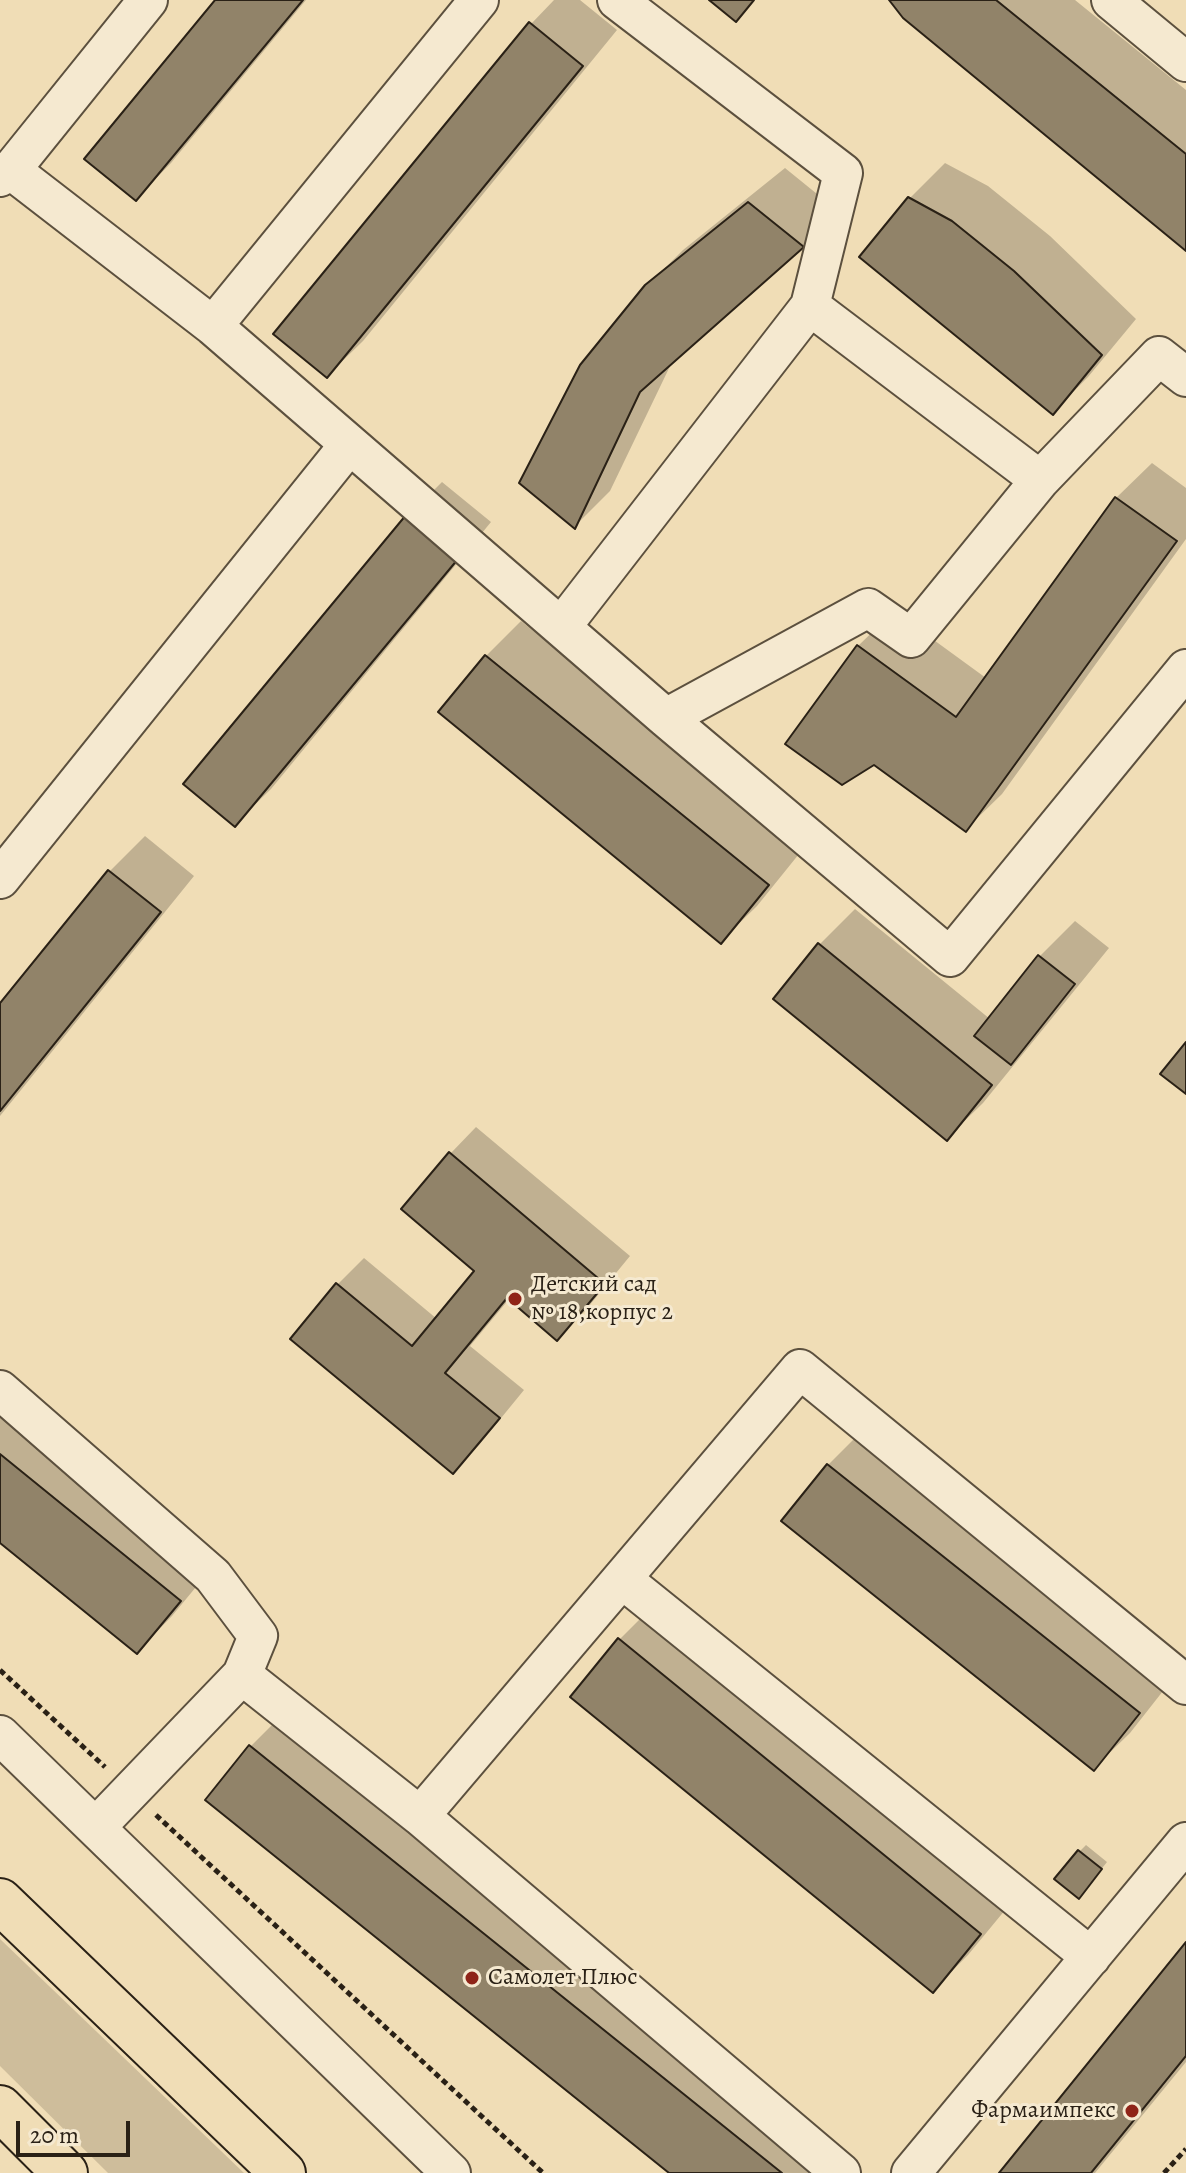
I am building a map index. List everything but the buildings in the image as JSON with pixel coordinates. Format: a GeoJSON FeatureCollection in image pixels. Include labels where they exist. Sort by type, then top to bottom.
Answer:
{"type":"FeatureCollection","features":[{"type":"Feature","properties":{"kind":"main road"},"geometry":{"type":"LineString","coordinates":[[0,1901],[283,2173]]}},
{"type":"Feature","properties":{"kind":"main road"},"geometry":{"type":"LineString","coordinates":[[0,2108],[65,2173]]}},
{"type":"Feature","properties":{"kind":"lane"},"geometry":{"type":"LineString","coordinates":[[148,0],[5,174],[213,326],[666,718],[950,957],[1186,669]]}},
{"type":"Feature","properties":{"kind":"lane"},"geometry":{"type":"LineString","coordinates":[[213,326],[479,0]]}},
{"type":"Feature","properties":{"kind":"lane"},"geometry":{"type":"LineString","coordinates":[[562,626],[810,306],[843,173],[617,0]]}},
{"type":"Feature","properties":{"kind":"lane"},"geometry":{"type":"LineString","coordinates":[[1111,0],[1186,62]]}},
{"type":"Feature","properties":{"kind":"lane"},"geometry":{"type":"LineString","coordinates":[[810,306],[1040,480]]}},
{"type":"Feature","properties":{"kind":"lane"},"geometry":{"type":"LineString","coordinates":[[666,718],[868,608],[911,638],[1040,480],[1159,356],[1186,377]]}},
{"type":"Feature","properties":{"kind":"lane"},"geometry":{"type":"LineString","coordinates":[[0,879],[349,445]]}},
{"type":"Feature","properties":{"kind":"lane"},"geometry":{"type":"LineString","coordinates":[[420,1816],[800,1369],[1186,1685]]}},
{"type":"Feature","properties":{"kind":"lane"},"geometry":{"type":"LineString","coordinates":[[0,1390],[213,1576],[258,1636],[242,1675],[97,1826]]}},
{"type":"Feature","properties":{"kind":"lane"},"geometry":{"type":"LineString","coordinates":[[622,1579],[1091,1957]]}},
{"type":"Feature","properties":{"kind":"lane"},"geometry":{"type":"LineString","coordinates":[[242,1675],[420,1816],[841,2173]]}},
{"type":"Feature","properties":{"kind":"lane"},"geometry":{"type":"LineString","coordinates":[[0,1735],[451,2173]]}},
{"type":"Feature","properties":{"kind":"lane"},"geometry":{"type":"LineString","coordinates":[[911,2173],[1186,1842]]}},
{"type":"Feature","properties":{"kind":"path"},"geometry":{"type":"LineString","coordinates":[[0,1670],[543,2173]]}},
{"type":"Feature","properties":{"kind":"path"},"geometry":{"type":"LineString","coordinates":[[1164,2173],[1186,2149]]}},
{"type":"Feature","properties":{"kind":"shaded area"},"geometry":{"type":"Polygon","coordinates":[[[0,1939],[244,2173],[108,2173],[0,2066],[0,1939]]]}},
{"type":"Feature","properties":{"kind":"place","name":"Детский сад № 18,корпус 2"},"geometry":{"type":"Point","coordinates":[515,1299]}},
{"type":"Feature","properties":{"kind":"place","name":"Самолет Плюс"},"geometry":{"type":"Point","coordinates":[472,1978]}},
{"type":"Feature","properties":{"kind":"place","name":"Фармаимпекс"},"geometry":{"type":"Point","coordinates":[1132,2111]}}]}
